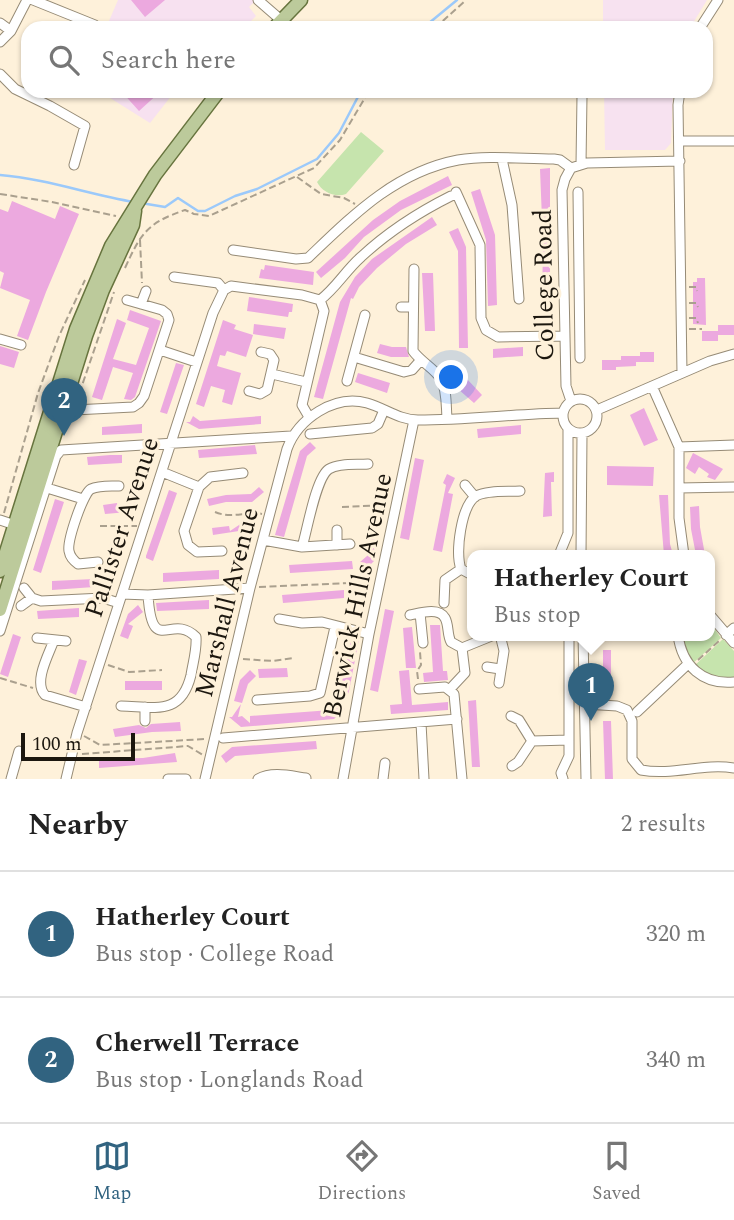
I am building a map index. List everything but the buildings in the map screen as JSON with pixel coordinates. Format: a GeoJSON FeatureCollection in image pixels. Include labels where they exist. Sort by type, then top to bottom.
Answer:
{"type":"FeatureCollection","features":[{"type":"Feature","properties":{"kind":"main road"},"geometry":{"type":"LineString","coordinates":[[280,21],[301,0]]}},
{"type":"Feature","properties":{"kind":"main road"},"geometry":{"type":"LineString","coordinates":[[0,610],[20,527],[76,329],[94,285],[125,221],[138,205],[155,174],[214,98]]}},
{"type":"Feature","properties":{"kind":"main road"},"geometry":{"type":"LineString","coordinates":[[0,571],[20,527],[86,336],[107,280],[133,225],[138,205]]}},
{"type":"Feature","properties":{"kind":"street"},"geometry":{"type":"LineString","coordinates":[[0,42],[11,31],[27,0]]}},
{"type":"Feature","properties":{"kind":"street"},"geometry":{"type":"LineString","coordinates":[[33,0],[85,21]]}},
{"type":"Feature","properties":{"kind":"street"},"geometry":{"type":"LineString","coordinates":[[258,0],[275,21]]}},
{"type":"Feature","properties":{"kind":"street"},"geometry":{"type":"LineString","coordinates":[[269,0],[276,21]]}},
{"type":"Feature","properties":{"kind":"street"},"geometry":{"type":"LineString","coordinates":[[704,21],[718,0]]}},
{"type":"Feature","properties":{"kind":"street"},"geometry":{"type":"LineString","coordinates":[[0,23],[11,31]]}},
{"type":"Feature","properties":{"kind":"street"},"geometry":{"type":"LineString","coordinates":[[0,74],[21,92]]}},
{"type":"Feature","properties":{"kind":"street"},"geometry":{"type":"LineString","coordinates":[[34,98],[85,127],[74,165]]}},
{"type":"Feature","properties":{"kind":"street"},"geometry":{"type":"LineString","coordinates":[[582,98],[582,164]]}},
{"type":"Feature","properties":{"kind":"street"},"geometry":{"type":"LineString","coordinates":[[680,98],[682,373]]}},
{"type":"Feature","properties":{"kind":"street"},"geometry":{"type":"LineString","coordinates":[[679,141],[734,141]]}},
{"type":"Feature","properties":{"kind":"street"},"geometry":{"type":"LineString","coordinates":[[502,159],[512,205],[519,299]]}},
{"type":"Feature","properties":{"kind":"street"},"geometry":{"type":"LineString","coordinates":[[233,250],[296,259],[308,258],[362,207],[400,182],[429,168],[460,160],[554,159],[571,169],[582,164],[680,161]]}},
{"type":"Feature","properties":{"kind":"street","name":"College Road"},"geometry":{"type":"LineString","coordinates":[[571,169],[562,190],[566,386],[571,401]]}},
{"type":"Feature","properties":{"kind":"street","name":"College Road"},"geometry":{"type":"LineString","coordinates":[[578,192],[580,358]]}},
{"type":"Feature","properties":{"kind":"street"},"geometry":{"type":"LineString","coordinates":[[320,300],[330,293],[358,259],[373,246],[407,219],[453,194],[464,209],[480,245],[481,318],[486,330],[498,337],[565,332],[580,327]]}},
{"type":"Feature","properties":{"kind":"street"},"geometry":{"type":"LineString","coordinates":[[435,204],[439,216]]}},
{"type":"Feature","properties":{"kind":"street"},"geometry":{"type":"LineString","coordinates":[[453,214],[464,209]]}},
{"type":"Feature","properties":{"kind":"street"},"geometry":{"type":"LineString","coordinates":[[414,269],[413,351],[420,361],[440,378],[445,390],[447,418]]}},
{"type":"Feature","properties":{"kind":"street"},"geometry":{"type":"LineString","coordinates":[[174,277],[218,283],[223,290],[231,286],[302,295],[320,300]]}},
{"type":"Feature","properties":{"kind":"street","name":"Pallister Avenue"},"geometry":{"type":"LineString","coordinates":[[66,779],[77,733],[196,362],[215,305],[223,290]]}},
{"type":"Feature","properties":{"kind":"street"},"geometry":{"type":"LineString","coordinates":[[141,304],[146,291]]}},
{"type":"Feature","properties":{"kind":"street"},"geometry":{"type":"LineString","coordinates":[[74,410],[134,407],[139,403],[169,320],[167,314],[127,300]]}},
{"type":"Feature","properties":{"kind":"street"},"geometry":{"type":"LineString","coordinates":[[309,417],[302,405],[324,312],[320,300]]}},
{"type":"Feature","properties":{"kind":"street"},"geometry":{"type":"LineString","coordinates":[[401,307],[414,307]]}},
{"type":"Feature","properties":{"kind":"street"},"geometry":{"type":"LineString","coordinates":[[347,381],[365,315]]}},
{"type":"Feature","properties":{"kind":"street"},"geometry":{"type":"LineString","coordinates":[[0,339],[21,345]]}},
{"type":"Feature","properties":{"kind":"street"},"geometry":{"type":"LineString","coordinates":[[160,350],[196,362]]}},
{"type":"Feature","properties":{"kind":"street"},"geometry":{"type":"LineString","coordinates":[[249,391],[260,394],[267,390],[272,374],[274,360],[270,354],[261,352]]}},
{"type":"Feature","properties":{"kind":"street"},"geometry":{"type":"LineString","coordinates":[[597,410],[734,354]]}},
{"type":"Feature","properties":{"kind":"street"},"geometry":{"type":"LineString","coordinates":[[354,357],[404,372],[411,370],[420,361]]}},
{"type":"Feature","properties":{"kind":"street"},"geometry":{"type":"LineString","coordinates":[[272,374],[306,382]]}},
{"type":"Feature","properties":{"kind":"street"},"geometry":{"type":"LineString","coordinates":[[652,386],[679,447],[679,518],[683,550]]}},
{"type":"Feature","properties":{"kind":"street"},"geometry":{"type":"LineString","coordinates":[[89,397],[89,409]]}},
{"type":"Feature","properties":{"kind":"street"},"geometry":{"type":"LineString","coordinates":[[562,414],[571,401],[580,398],[592,403],[597,410],[596,424],[589,431],[567,432]]}},
{"type":"Feature","properties":{"kind":"street"},"geometry":{"type":"LineString","coordinates":[[0,631],[56,456],[61,450],[291,436],[309,417],[328,406],[349,401],[367,403],[414,420],[562,414]]}},
{"type":"Feature","properties":{"kind":"street"},"geometry":{"type":"LineString","coordinates":[[310,434],[372,428],[378,424],[384,410]]}},
{"type":"Feature","properties":{"kind":"street"},"geometry":{"type":"LineString","coordinates":[[561,550],[568,533],[567,432],[562,414]]}},
{"type":"Feature","properties":{"kind":"street","name":"Berwick Hills Avenue"},"geometry":{"type":"LineString","coordinates":[[343,779],[369,634],[414,420]]}},
{"type":"Feature","properties":{"kind":"street"},"geometry":{"type":"LineString","coordinates":[[581,550],[582,433]]}},
{"type":"Feature","properties":{"kind":"street","name":"Marshall Avenue"},"geometry":{"type":"LineString","coordinates":[[205,779],[209,759],[218,739],[250,588],[291,436]]}},
{"type":"Feature","properties":{"kind":"street"},"geometry":{"type":"LineString","coordinates":[[679,447],[734,445]]}},
{"type":"Feature","properties":{"kind":"street"},"geometry":{"type":"LineString","coordinates":[[302,547],[321,480],[327,470],[368,464]]}},
{"type":"Feature","properties":{"kind":"street"},"geometry":{"type":"LineString","coordinates":[[349,465],[349,477]]}},
{"type":"Feature","properties":{"kind":"street"},"geometry":{"type":"LineString","coordinates":[[555,465],[567,465]]}},
{"type":"Feature","properties":{"kind":"street"},"geometry":{"type":"LineString","coordinates":[[162,472],[198,487]]}},
{"type":"Feature","properties":{"kind":"street"},"geometry":{"type":"LineString","coordinates":[[216,548],[197,552],[188,545],[184,531],[198,487],[210,477],[222,481],[243,473]]}},
{"type":"Feature","properties":{"kind":"street"},"geometry":{"type":"LineString","coordinates":[[465,485],[475,497]]}},
{"type":"Feature","properties":{"kind":"street"},"geometry":{"type":"LineString","coordinates":[[99,562],[78,564],[69,554],[68,547],[88,490],[119,486]]}},
{"type":"Feature","properties":{"kind":"street"},"geometry":{"type":"LineString","coordinates":[[679,488],[734,487]]}},
{"type":"Feature","properties":{"kind":"street"},"geometry":{"type":"LineString","coordinates":[[47,488],[83,499]]}},
{"type":"Feature","properties":{"kind":"street"},"geometry":{"type":"LineString","coordinates":[[461,569],[458,553],[465,512],[475,497],[520,491]]}},
{"type":"Feature","properties":{"kind":"street"},"geometry":{"type":"LineString","coordinates":[[499,493],[501,505]]}},
{"type":"Feature","properties":{"kind":"street"},"geometry":{"type":"LineString","coordinates":[[0,520],[20,527]]}},
{"type":"Feature","properties":{"kind":"street"},"geometry":{"type":"LineString","coordinates":[[337,530],[337,545]]}},
{"type":"Feature","properties":{"kind":"street"},"geometry":{"type":"LineString","coordinates":[[263,540],[302,547],[349,544]]}},
{"type":"Feature","properties":{"kind":"street"},"geometry":{"type":"LineString","coordinates":[[461,569],[467,572]]}},
{"type":"Feature","properties":{"kind":"street"},"geometry":{"type":"LineString","coordinates":[[445,580],[461,569]]}},
{"type":"Feature","properties":{"kind":"street"},"geometry":{"type":"LineString","coordinates":[[436,572],[445,580]]}},
{"type":"Feature","properties":{"kind":"street"},"geometry":{"type":"LineString","coordinates":[[444,603],[445,580]]}},
{"type":"Feature","properties":{"kind":"street"},"geometry":{"type":"LineString","coordinates":[[24,588],[32,598],[41,601],[120,599],[250,588]]}},
{"type":"Feature","properties":{"kind":"street"},"geometry":{"type":"LineString","coordinates":[[121,706],[166,706],[182,698],[187,691],[197,637],[185,629],[154,628],[150,620],[148,595]]}},
{"type":"Feature","properties":{"kind":"street"},"geometry":{"type":"LineString","coordinates":[[21,606],[32,598]]}},
{"type":"Feature","properties":{"kind":"street"},"geometry":{"type":"LineString","coordinates":[[423,643],[415,614],[435,611],[446,619],[448,638],[455,646],[462,648],[479,641]]}},
{"type":"Feature","properties":{"kind":"street"},"geometry":{"type":"LineString","coordinates":[[279,620],[322,622],[369,634]]}},
{"type":"Feature","properties":{"kind":"street"},"geometry":{"type":"LineString","coordinates":[[715,621],[734,643]]}},
{"type":"Feature","properties":{"kind":"street"},"geometry":{"type":"LineString","coordinates":[[257,700],[320,692],[335,626]]}},
{"type":"Feature","properties":{"kind":"street"},"geometry":{"type":"LineString","coordinates":[[726,635],[734,628]]}},
{"type":"Feature","properties":{"kind":"street"},"geometry":{"type":"LineString","coordinates":[[37,638],[66,640]]}},
{"type":"Feature","properties":{"kind":"street"},"geometry":{"type":"LineString","coordinates":[[54,640],[40,681],[41,690],[45,695],[86,707]]}},
{"type":"Feature","properties":{"kind":"street"},"geometry":{"type":"LineString","coordinates":[[499,683],[504,651],[502,641]]}},
{"type":"Feature","properties":{"kind":"street"},"geometry":{"type":"LineString","coordinates":[[563,779],[561,773],[569,756],[569,641]]}},
{"type":"Feature","properties":{"kind":"street"},"geometry":{"type":"LineString","coordinates":[[583,641],[586,779]]}},
{"type":"Feature","properties":{"kind":"street"},"geometry":{"type":"LineString","coordinates":[[679,641],[696,673],[713,681],[734,682]]}},
{"type":"Feature","properties":{"kind":"street"},"geometry":{"type":"LineString","coordinates":[[450,689],[465,673],[462,648]]}},
{"type":"Feature","properties":{"kind":"street"},"geometry":{"type":"LineString","coordinates":[[637,712],[690,666]]}},
{"type":"Feature","properties":{"kind":"street"},"geometry":{"type":"LineString","coordinates":[[487,667],[500,668]]}},
{"type":"Feature","properties":{"kind":"street"},"geometry":{"type":"LineString","coordinates":[[294,685],[294,697]]}},
{"type":"Feature","properties":{"kind":"street"},"geometry":{"type":"LineString","coordinates":[[419,689],[445,687],[454,694],[462,779]]}},
{"type":"Feature","properties":{"kind":"street"},"geometry":{"type":"LineString","coordinates":[[585,704],[617,706],[627,710],[632,721],[633,763],[641,770],[663,776],[710,766],[734,768]]}},
{"type":"Feature","properties":{"kind":"street"},"geometry":{"type":"LineString","coordinates":[[145,707],[145,722]]}},
{"type":"Feature","properties":{"kind":"street"},"geometry":{"type":"LineString","coordinates":[[511,716],[519,720],[532,741]]}},
{"type":"Feature","properties":{"kind":"street"},"geometry":{"type":"LineString","coordinates":[[218,739],[457,719]]}},
{"type":"Feature","properties":{"kind":"street"},"geometry":{"type":"LineString","coordinates":[[421,723],[424,779]]}},
{"type":"Feature","properties":{"kind":"street"},"geometry":{"type":"LineString","coordinates":[[532,741],[569,740]]}},
{"type":"Feature","properties":{"kind":"street"},"geometry":{"type":"LineString","coordinates":[[512,766],[518,762],[532,741]]}},
{"type":"Feature","properties":{"kind":"street"},"geometry":{"type":"LineString","coordinates":[[11,779],[19,751]]}},
{"type":"Feature","properties":{"kind":"street"},"geometry":{"type":"LineString","coordinates":[[383,779],[385,763]]}},
{"type":"Feature","properties":{"kind":"street"},"geometry":{"type":"LineString","coordinates":[[258,779],[276,775],[306,778]]}},
{"type":"Feature","properties":{"kind":"street"},"geometry":{"type":"LineString","coordinates":[[168,779],[186,779]]}},
{"type":"Feature","properties":{"kind":"path"},"geometry":{"type":"LineString","coordinates":[[443,21],[466,0]]}},
{"type":"Feature","properties":{"kind":"path"},"geometry":{"type":"LineString","coordinates":[[124,269],[139,238],[160,218],[185,210],[209,216],[314,168],[340,140],[365,98]]}},
{"type":"Feature","properties":{"kind":"path"},"geometry":{"type":"LineString","coordinates":[[296,176],[321,194],[344,198],[362,207]]}},
{"type":"Feature","properties":{"kind":"path"},"geometry":{"type":"LineString","coordinates":[[0,194],[102,212],[125,221]]}},
{"type":"Feature","properties":{"kind":"path"},"geometry":{"type":"LineString","coordinates":[[139,238],[142,288],[146,291]]}},
{"type":"Feature","properties":{"kind":"path"},"geometry":{"type":"LineString","coordinates":[[697,283],[697,291]]}},
{"type":"Feature","properties":{"kind":"path"},"geometry":{"type":"LineString","coordinates":[[689,287],[696,287]]}},
{"type":"Feature","properties":{"kind":"path"},"geometry":{"type":"LineString","coordinates":[[74,410],[114,290]]}},
{"type":"Feature","properties":{"kind":"path"},"geometry":{"type":"LineString","coordinates":[[697,298],[698,307]]}},
{"type":"Feature","properties":{"kind":"path"},"geometry":{"type":"LineString","coordinates":[[689,303],[696,303]]}},
{"type":"Feature","properties":{"kind":"path"},"geometry":{"type":"LineString","coordinates":[[690,318],[697,316],[698,323]]}},
{"type":"Feature","properties":{"kind":"path"},"geometry":{"type":"LineString","coordinates":[[681,329],[702,329]]}},
{"type":"Feature","properties":{"kind":"path"},"geometry":{"type":"LineString","coordinates":[[342,508],[383,505],[397,508]]}},
{"type":"Feature","properties":{"kind":"path"},"geometry":{"type":"LineString","coordinates":[[215,512],[224,515],[253,512],[269,515]]}},
{"type":"Feature","properties":{"kind":"path"},"geometry":{"type":"LineString","coordinates":[[100,526],[121,524],[144,528]]}},
{"type":"Feature","properties":{"kind":"path"},"geometry":{"type":"LineString","coordinates":[[250,588],[381,581]]}},
{"type":"Feature","properties":{"kind":"path"},"geometry":{"type":"LineString","coordinates":[[690,666],[726,635]]}},
{"type":"Feature","properties":{"kind":"path"},"geometry":{"type":"LineString","coordinates":[[419,689],[417,671],[421,665],[420,643],[423,643]]}},
{"type":"Feature","properties":{"kind":"path"},"geometry":{"type":"LineString","coordinates":[[234,657],[259,661],[294,658]]}},
{"type":"Feature","properties":{"kind":"path"},"geometry":{"type":"LineString","coordinates":[[100,663],[129,672],[162,670]]}},
{"type":"Feature","properties":{"kind":"path"},"geometry":{"type":"LineString","coordinates":[[0,678],[41,690]]}},
{"type":"Feature","properties":{"kind":"path"},"geometry":{"type":"LineString","coordinates":[[77,733],[100,745],[218,739]]}},
{"type":"Feature","properties":{"kind":"path"},"geometry":{"type":"LineString","coordinates":[[72,753],[90,755],[188,746],[209,759]]}},
{"type":"Feature","properties":{"kind":"shaded area"},"geometry":{"type":"Polygon","coordinates":[[[118,0],[256,0],[249,7],[256,16],[251,21],[109,21],[118,0]]]}},
{"type":"Feature","properties":{"kind":"shaded area"},"geometry":{"type":"Polygon","coordinates":[[[603,0],[707,0],[694,21],[603,21],[603,0]]]}},
{"type":"Feature","properties":{"kind":"shaded area"},"geometry":{"type":"Polygon","coordinates":[[[110,98],[170,98],[150,123],[110,98]]]}},
{"type":"Feature","properties":{"kind":"shaded area"},"geometry":{"type":"Polygon","coordinates":[[[604,98],[673,98],[671,143],[665,150],[605,150],[604,98]]]}},
{"type":"Feature","properties":{"kind":"green space"},"geometry":{"type":"Polygon","coordinates":[[[361,132],[384,151],[346,194],[333,195],[325,191],[317,182],[361,132]]]}},
{"type":"Feature","properties":{"kind":"green space"},"geometry":{"type":"Polygon","coordinates":[[[715,629],[721,638],[692,664],[686,655],[682,641],[715,641],[715,629]]]}},
{"type":"Feature","properties":{"kind":"green space"},"geometry":{"type":"Polygon","coordinates":[[[723,639],[734,651],[732,679],[714,677],[694,666],[723,639]]]}},
{"type":"Feature","properties":{"kind":"waterway"},"geometry":{"type":"LineString","coordinates":[[432,21],[457,0]]}},
{"type":"Feature","properties":{"kind":"waterway"},"geometry":{"type":"LineString","coordinates":[[141,203],[165,207],[178,198],[198,211],[205,211],[235,196],[257,189],[317,159],[339,133],[357,98]]}},
{"type":"Feature","properties":{"kind":"waterway"},"geometry":{"type":"LineString","coordinates":[[0,175],[134,202]]}},
{"type":"Feature","properties":{"kind":"place","name":"Cherwell Terrace"},"geometry":{"type":"Point","coordinates":[64,436]}},
{"type":"Feature","properties":{"kind":"place","name":"Hatherley Court"},"geometry":{"type":"Point","coordinates":[591,721]}}]}
